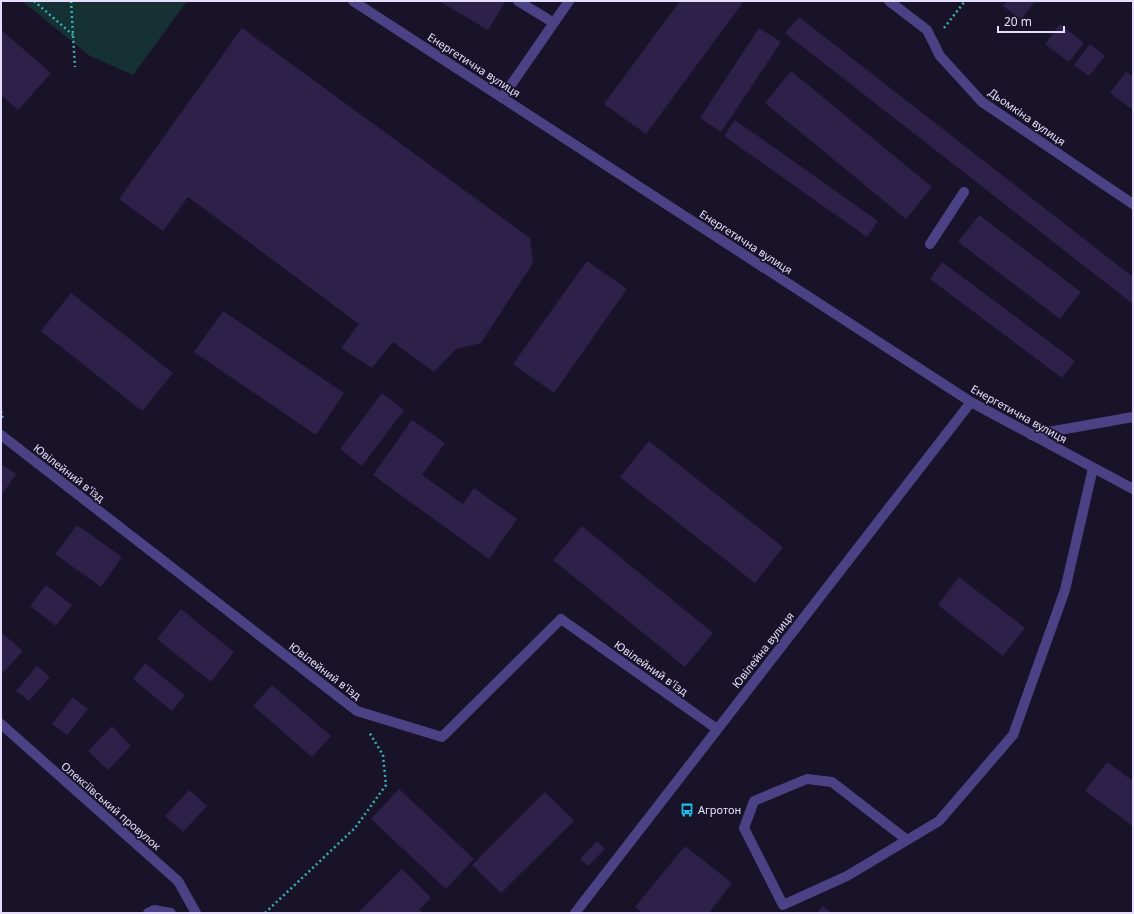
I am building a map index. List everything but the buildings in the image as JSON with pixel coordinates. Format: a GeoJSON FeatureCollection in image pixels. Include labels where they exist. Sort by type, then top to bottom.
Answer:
{"type":"FeatureCollection","features":[{"type":"Feature","properties":{"kind":"street","name":"Енергетична вулиця"},"geometry":{"type":"LineString","coordinates":[[353,1],[970,402],[1133,490]]}},
{"type":"Feature","properties":{"kind":"street"},"geometry":{"type":"LineString","coordinates":[[518,1],[554,23]]}},
{"type":"Feature","properties":{"kind":"street"},"geometry":{"type":"LineString","coordinates":[[502,98],[569,1]]}},
{"type":"Feature","properties":{"kind":"street","name":"Дьомкіна вулиця"},"geometry":{"type":"LineString","coordinates":[[889,1],[927,30],[940,56],[982,102],[1133,204]]}},
{"type":"Feature","properties":{"kind":"street"},"geometry":{"type":"LineString","coordinates":[[930,244],[964,192]]}},
{"type":"Feature","properties":{"kind":"street","name":"Ювілейна вулиця"},"geometry":{"type":"LineString","coordinates":[[575,913],[970,402]]}},
{"type":"Feature","properties":{"kind":"street"},"geometry":{"type":"LineString","coordinates":[[1031,435],[1133,417]]}},
{"type":"Feature","properties":{"kind":"street","name":"Ювілейний в'їзд"},"geometry":{"type":"LineString","coordinates":[[1,435],[357,710],[442,737],[561,618],[717,729]]}},
{"type":"Feature","properties":{"kind":"street"},"geometry":{"type":"LineString","coordinates":[[907,840],[832,782],[807,779],[754,801],[744,828],[783,905],[847,876],[939,821],[1013,735],[1065,590],[1093,468]]}},
{"type":"Feature","properties":{"kind":"street","name":"Олексіївський провулок"},"geometry":{"type":"LineString","coordinates":[[1,724],[178,881],[196,913]]}},
{"type":"Feature","properties":{"kind":"street"},"geometry":{"type":"LineString","coordinates":[[148,913],[154,910],[171,913]]}},
{"type":"Feature","properties":{"kind":"path"},"geometry":{"type":"LineString","coordinates":[[34,1],[73,36]]}},
{"type":"Feature","properties":{"kind":"path"},"geometry":{"type":"LineString","coordinates":[[71,1],[75,67]]}},
{"type":"Feature","properties":{"kind":"path"},"geometry":{"type":"LineString","coordinates":[[933,43],[965,1]]}},
{"type":"Feature","properties":{"kind":"path"},"geometry":{"type":"LineString","coordinates":[[265,913],[355,828],[386,785],[383,755],[357,710]]}},
{"type":"Feature","properties":{"kind":"green space"},"geometry":{"type":"Polygon","coordinates":[[[22,1],[187,1],[133,75],[90,56],[22,1]]]}},
{"type":"Feature","properties":{"kind":"place","name":"Агротон"},"geometry":{"type":"Point","coordinates":[687,810]}}]}
